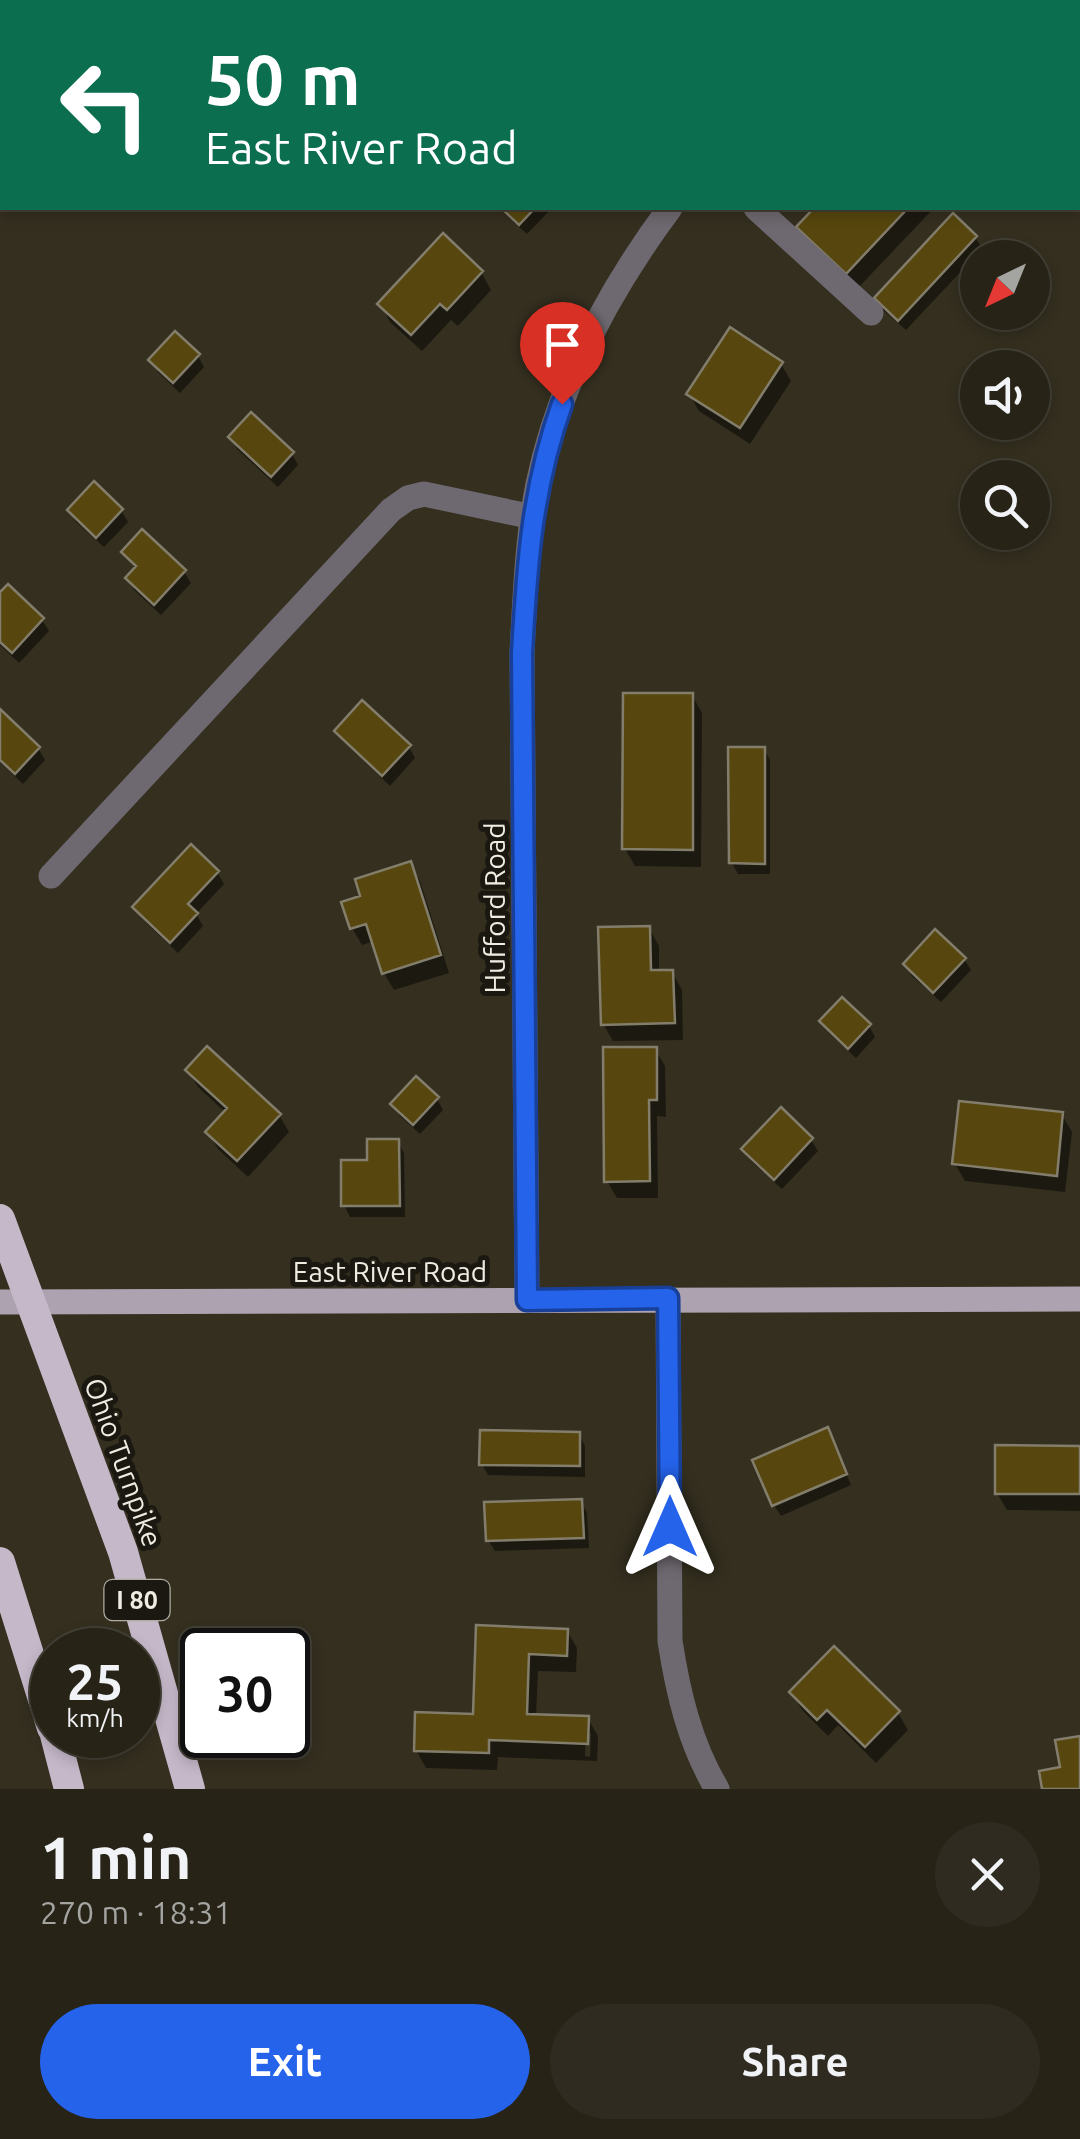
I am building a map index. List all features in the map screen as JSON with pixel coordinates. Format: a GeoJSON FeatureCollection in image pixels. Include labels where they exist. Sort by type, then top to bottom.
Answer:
{"type":"FeatureCollection","features":[{"type":"Feature","properties":{"kind":"highway","name":"Ohio Turnpike"},"geometry":{"type":"LineString","coordinates":[[0,1219],[123,1552],[190,1789]]}},
{"type":"Feature","properties":{"kind":"highway"},"geometry":{"type":"LineString","coordinates":[[0,1562],[30,1658]]}},
{"type":"Feature","properties":{"kind":"highway"},"geometry":{"type":"LineString","coordinates":[[60,1758],[69,1789]]}},
{"type":"Feature","properties":{"kind":"main road","name":"East River Road"},"geometry":{"type":"LineString","coordinates":[[0,1302],[1080,1299]]}},
{"type":"Feature","properties":{"kind":"street","name":"Hufford Road"},"geometry":{"type":"LineString","coordinates":[[527,1300],[522,653],[533,517],[550,438],[574,369],[638,252],[669,210]]}},
{"type":"Feature","properties":{"kind":"street"},"geometry":{"type":"LineString","coordinates":[[758,210],[871,313]]}},
{"type":"Feature","properties":{"kind":"street"},"geometry":{"type":"LineString","coordinates":[[51,876],[391,510],[408,498],[424,494],[533,517]]}},
{"type":"Feature","properties":{"kind":"street"},"geometry":{"type":"LineString","coordinates":[[668,1298],[670,1641],[678,1690],[717,1789]]}},
{"type":"Feature","properties":{"kind":"building"},"geometry":{"type":"Polygon","coordinates":[[[503,210],[533,210],[519,225],[503,210]]]}},
{"type":"Feature","properties":{"kind":"building"},"geometry":{"type":"Polygon","coordinates":[[[812,210],[906,210],[846,274],[796,227],[812,210]]]}},
{"type":"Feature","properties":{"kind":"building"},"geometry":{"type":"Polygon","coordinates":[[[953,213],[977,236],[973,240],[960,240],[960,254],[898,321],[874,298],[953,213]]]}},
{"type":"Feature","properties":{"kind":"building"},"geometry":{"type":"Polygon","coordinates":[[[443,233],[483,271],[447,310],[440,304],[411,335],[377,304],[443,233]]]}},
{"type":"Feature","properties":{"kind":"building"},"geometry":{"type":"Polygon","coordinates":[[[730,327],[783,362],[740,428],[686,394],[730,327]]]}},
{"type":"Feature","properties":{"kind":"building"},"geometry":{"type":"Polygon","coordinates":[[[175,331],[200,354],[173,383],[148,360],[175,331]]]}},
{"type":"Feature","properties":{"kind":"building"},"geometry":{"type":"Polygon","coordinates":[[[251,412],[294,452],[271,477],[228,437],[251,412]]]}},
{"type":"Feature","properties":{"kind":"building"},"geometry":{"type":"Polygon","coordinates":[[[94,481],[123,509],[96,538],[67,510],[94,481]]]}},
{"type":"Feature","properties":{"kind":"building"},"geometry":{"type":"Polygon","coordinates":[[[142,529],[186,570],[154,605],[125,578],[136,566],[121,552],[142,529]]]}},
{"type":"Feature","properties":{"kind":"building"},"geometry":{"type":"Polygon","coordinates":[[[8,584],[44,618],[12,653],[0,642],[0,592],[8,584]]]}},
{"type":"Feature","properties":{"kind":"building"},"geometry":{"type":"Polygon","coordinates":[[[623,693],[693,693],[693,850],[622,849],[623,693]]]}},
{"type":"Feature","properties":{"kind":"building"},"geometry":{"type":"Polygon","coordinates":[[[362,700],[411,745],[382,776],[334,731],[362,700]]]}},
{"type":"Feature","properties":{"kind":"building"},"geometry":{"type":"Polygon","coordinates":[[[0,709],[40,747],[15,774],[0,760],[0,709]]]}},
{"type":"Feature","properties":{"kind":"building"},"geometry":{"type":"Polygon","coordinates":[[[728,747],[765,747],[765,864],[729,863],[728,747]]]}},
{"type":"Feature","properties":{"kind":"building"},"geometry":{"type":"Polygon","coordinates":[[[191,844],[219,871],[188,904],[198,913],[170,943],[132,907],[191,844]]]}},
{"type":"Feature","properties":{"kind":"building"},"geometry":{"type":"Polygon","coordinates":[[[411,861],[441,955],[382,974],[366,924],[350,929],[341,902],[360,896],[355,879],[411,861]]]}},
{"type":"Feature","properties":{"kind":"building"},"geometry":{"type":"Polygon","coordinates":[[[650,926],[651,970],[673,970],[675,1023],[601,1025],[598,927],[650,926]]]}},
{"type":"Feature","properties":{"kind":"building"},"geometry":{"type":"Polygon","coordinates":[[[935,929],[966,958],[933,993],[903,964],[935,929]]]}},
{"type":"Feature","properties":{"kind":"building"},"geometry":{"type":"Polygon","coordinates":[[[842,997],[871,1024],[848,1049],[819,1021],[842,997]]]}},
{"type":"Feature","properties":{"kind":"building"},"geometry":{"type":"Polygon","coordinates":[[[207,1046],[281,1114],[237,1161],[205,1132],[227,1108],[185,1070],[207,1046]]]}},
{"type":"Feature","properties":{"kind":"building"},"geometry":{"type":"Polygon","coordinates":[[[603,1047],[657,1047],[657,1100],[649,1100],[650,1181],[604,1182],[603,1047]]]}},
{"type":"Feature","properties":{"kind":"building"},"geometry":{"type":"Polygon","coordinates":[[[416,1076],[439,1097],[413,1125],[390,1104],[416,1076]]]}},
{"type":"Feature","properties":{"kind":"building"},"geometry":{"type":"Polygon","coordinates":[[[959,1101],[1063,1112],[1057,1176],[952,1164],[959,1101]]]}},
{"type":"Feature","properties":{"kind":"building"},"geometry":{"type":"Polygon","coordinates":[[[781,1107],[813,1138],[774,1180],[741,1149],[781,1107]]]}},
{"type":"Feature","properties":{"kind":"building"},"geometry":{"type":"Polygon","coordinates":[[[367,1139],[399,1139],[400,1206],[341,1206],[341,1160],[367,1160],[367,1139]]]}},
{"type":"Feature","properties":{"kind":"building"},"geometry":{"type":"Polygon","coordinates":[[[828,1427],[847,1474],[772,1506],[752,1460],[828,1427]]]}},
{"type":"Feature","properties":{"kind":"building"},"geometry":{"type":"Polygon","coordinates":[[[480,1430],[580,1432],[580,1466],[479,1465],[480,1430]]]}},
{"type":"Feature","properties":{"kind":"building"},"geometry":{"type":"Polygon","coordinates":[[[995,1445],[1080,1446],[1080,1494],[995,1494],[995,1445]]]}},
{"type":"Feature","properties":{"kind":"building"},"geometry":{"type":"Polygon","coordinates":[[[582,1499],[584,1538],[486,1541],[484,1502],[582,1499]]]}},
{"type":"Feature","properties":{"kind":"building"},"geometry":{"type":"Polygon","coordinates":[[[476,1625],[568,1629],[567,1656],[529,1654],[527,1714],[589,1716],[588,1744],[489,1740],[489,1753],[414,1751],[415,1712],[473,1714],[476,1625]]]}},
{"type":"Feature","properties":{"kind":"building"},"geometry":{"type":"Polygon","coordinates":[[[834,1646],[900,1711],[865,1747],[827,1710],[817,1720],[789,1692],[834,1646]]]}},
{"type":"Feature","properties":{"kind":"building"},"geometry":{"type":"Polygon","coordinates":[[[1080,1736],[1080,1789],[1042,1789],[1039,1771],[1060,1767],[1055,1740],[1080,1736]]]}},
{"type":"Feature","properties":{"kind":"route"},"geometry":{"type":"LineString","coordinates":[[562,404],[538,485],[528,556],[522,653],[527,1300],[668,1298],[670,1527]]}}]}
